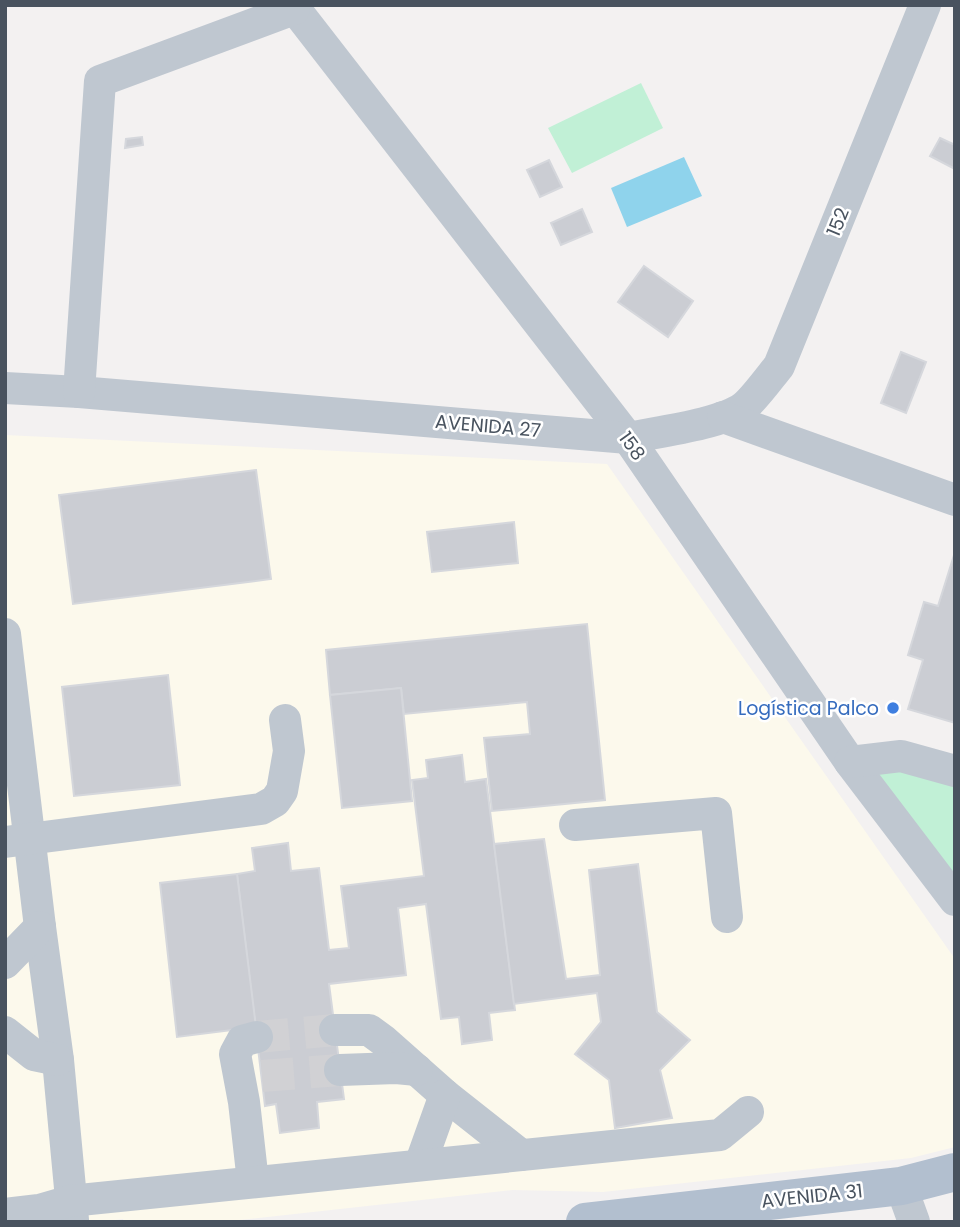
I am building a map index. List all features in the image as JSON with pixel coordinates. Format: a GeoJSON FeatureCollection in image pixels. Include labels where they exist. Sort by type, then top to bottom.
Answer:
{"type":"FeatureCollection","features":[{"type":"Feature","properties":{"kind":"main road","name":"AVENIDA 31"},"geometry":{"type":"LineString","coordinates":[[585,1222],[901,1186],[955,1172]]}},
{"type":"Feature","properties":{"kind":"street","name":"152"},"geometry":{"type":"LineString","coordinates":[[723,417],[743,408],[779,366],[925,5]]}},
{"type":"Feature","properties":{"kind":"street"},"geometry":{"type":"LineString","coordinates":[[79,392],[100,81],[293,7]]}},
{"type":"Feature","properties":{"kind":"street","name":"158"},"geometry":{"type":"LineString","coordinates":[[293,7],[628,438],[850,762],[955,900]]}},
{"type":"Feature","properties":{"kind":"street","name":"AVENIDA 27"},"geometry":{"type":"LineString","coordinates":[[5,388],[628,438],[723,417]]}},
{"type":"Feature","properties":{"kind":"street"},"geometry":{"type":"LineString","coordinates":[[723,417],[955,500]]}},
{"type":"Feature","properties":{"kind":"street"},"geometry":{"type":"LineString","coordinates":[[5,634],[17,840],[40,927],[58,1060],[72,1211]]}},
{"type":"Feature","properties":{"kind":"street"},"geometry":{"type":"LineString","coordinates":[[17,840],[261,809],[275,801],[282,791],[289,751],[285,720]]}},
{"type":"Feature","properties":{"kind":"street"},"geometry":{"type":"LineString","coordinates":[[850,762],[901,756],[955,771]]}},
{"type":"Feature","properties":{"kind":"street"},"geometry":{"type":"LineString","coordinates":[[575,825],[716,813],[727,917]]}},
{"type":"Feature","properties":{"kind":"street"},"geometry":{"type":"LineString","coordinates":[[5,963],[40,927]]}},
{"type":"Feature","properties":{"kind":"street"},"geometry":{"type":"LineString","coordinates":[[335,1030],[369,1030],[445,1095],[522,1155]]}},
{"type":"Feature","properties":{"kind":"street"},"geometry":{"type":"LineString","coordinates":[[5,1032],[34,1055],[58,1060]]}},
{"type":"Feature","properties":{"kind":"street"},"geometry":{"type":"LineString","coordinates":[[253,1182],[244,1102],[235,1054],[242,1041],[257,1037]]}},
{"type":"Feature","properties":{"kind":"street"},"geometry":{"type":"LineString","coordinates":[[340,1070],[417,1070]]}},
{"type":"Feature","properties":{"kind":"street"},"geometry":{"type":"LineString","coordinates":[[244,1102],[251,1087],[262,1076]]}},
{"type":"Feature","properties":{"kind":"street"},"geometry":{"type":"LineString","coordinates":[[420,1165],[445,1095]]}},
{"type":"Feature","properties":{"kind":"street"},"geometry":{"type":"LineString","coordinates":[[5,1214],[39,1210],[72,1211],[253,1182],[720,1135],[748,1112]]}},
{"type":"Feature","properties":{"kind":"street"},"geometry":{"type":"LineString","coordinates":[[901,1186],[915,1222]]}},
{"type":"Feature","properties":{"kind":"shaded area"},"geometry":{"type":"Polygon","coordinates":[[[5,435],[607,464],[955,959],[955,1147],[911,1158],[603,1192],[513,1190],[221,1222],[124,1222],[123,1219],[99,1222],[5,1222],[5,435]]]}},
{"type":"Feature","properties":{"kind":"green space"},"geometry":{"type":"Polygon","coordinates":[[[641,83],[663,128],[572,173],[548,128],[641,83]]]}},
{"type":"Feature","properties":{"kind":"green space"},"geometry":{"type":"Polygon","coordinates":[[[906,769],[955,787],[955,891],[864,770],[906,769]]]}},
{"type":"Feature","properties":{"kind":"water"},"geometry":{"type":"Polygon","coordinates":[[[684,157],[702,196],[627,227],[611,188],[684,157]]]}},
{"type":"Feature","properties":{"kind":"building"},"geometry":{"type":"Polygon","coordinates":[[[142,137],[143,145],[125,148],[126,139],[142,137]]]}},
{"type":"Feature","properties":{"kind":"building"},"geometry":{"type":"Polygon","coordinates":[[[940,138],[955,145],[955,169],[930,156],[940,138]]]}},
{"type":"Feature","properties":{"kind":"building"},"geometry":{"type":"Polygon","coordinates":[[[549,160],[562,187],[540,197],[527,170],[549,160]]]}},
{"type":"Feature","properties":{"kind":"building"},"geometry":{"type":"Polygon","coordinates":[[[582,209],[592,232],[561,245],[551,223],[582,209]]]}},
{"type":"Feature","properties":{"kind":"building"},"geometry":{"type":"Polygon","coordinates":[[[644,266],[693,301],[668,337],[618,302],[644,266]]]}},
{"type":"Feature","properties":{"kind":"building"},"geometry":{"type":"Polygon","coordinates":[[[901,352],[926,362],[906,413],[881,403],[901,352]]]}},
{"type":"Feature","properties":{"kind":"building"},"geometry":{"type":"Polygon","coordinates":[[[256,470],[271,579],[73,604],[59,495],[256,470]]]}},
{"type":"Feature","properties":{"kind":"building"},"geometry":{"type":"Polygon","coordinates":[[[514,522],[518,563],[432,572],[427,532],[514,522]]]}},
{"type":"Feature","properties":{"kind":"building"},"geometry":{"type":"Polygon","coordinates":[[[954,555],[955,723],[908,709],[923,660],[908,655],[924,602],[938,606],[954,555]]]}},
{"type":"Feature","properties":{"kind":"building"},"geometry":{"type":"Polygon","coordinates":[[[587,624],[605,800],[492,811],[484,738],[530,734],[527,702],[404,714],[401,688],[330,695],[326,650],[587,624]]]}},
{"type":"Feature","properties":{"kind":"building"},"geometry":{"type":"Polygon","coordinates":[[[168,675],[180,785],[74,796],[62,687],[168,675]]]}},
{"type":"Feature","properties":{"kind":"building"},"geometry":{"type":"Polygon","coordinates":[[[401,688],[412,801],[342,808],[330,695],[401,688]]]}},
{"type":"Feature","properties":{"kind":"building"},"geometry":{"type":"Polygon","coordinates":[[[462,755],[465,782],[486,779],[515,1010],[489,1013],[492,1040],[462,1044],[459,1017],[441,1019],[426,904],[398,908],[406,975],[329,984],[344,1099],[317,1102],[319,1128],[280,1133],[276,1104],[265,1106],[237,874],[255,871],[252,848],[288,843],[291,871],[319,868],[329,950],[349,948],[341,886],[424,876],[412,780],[428,778],[426,760],[462,755]]]}},
{"type":"Feature","properties":{"kind":"building"},"geometry":{"type":"Polygon","coordinates":[[[544,839],[566,979],[600,975],[589,870],[638,864],[657,1012],[690,1040],[660,1070],[672,1118],[615,1128],[609,1080],[575,1054],[601,1022],[597,993],[514,1004],[494,844],[544,839]]]}},
{"type":"Feature","properties":{"kind":"building"},"geometry":{"type":"Polygon","coordinates":[[[237,874],[256,1027],[177,1037],[160,883],[237,874]]]}},
{"type":"Feature","properties":{"kind":"tunnel"},"geometry":{"type":"LineString","coordinates":[[257,1037],[335,1030]]}},
{"type":"Feature","properties":{"kind":"tunnel"},"geometry":{"type":"LineString","coordinates":[[262,1076],[340,1070]]}},
{"type":"Feature","properties":{"kind":"place","name":"Logística Palco"},"geometry":{"type":"Point","coordinates":[893,708]}}]}
